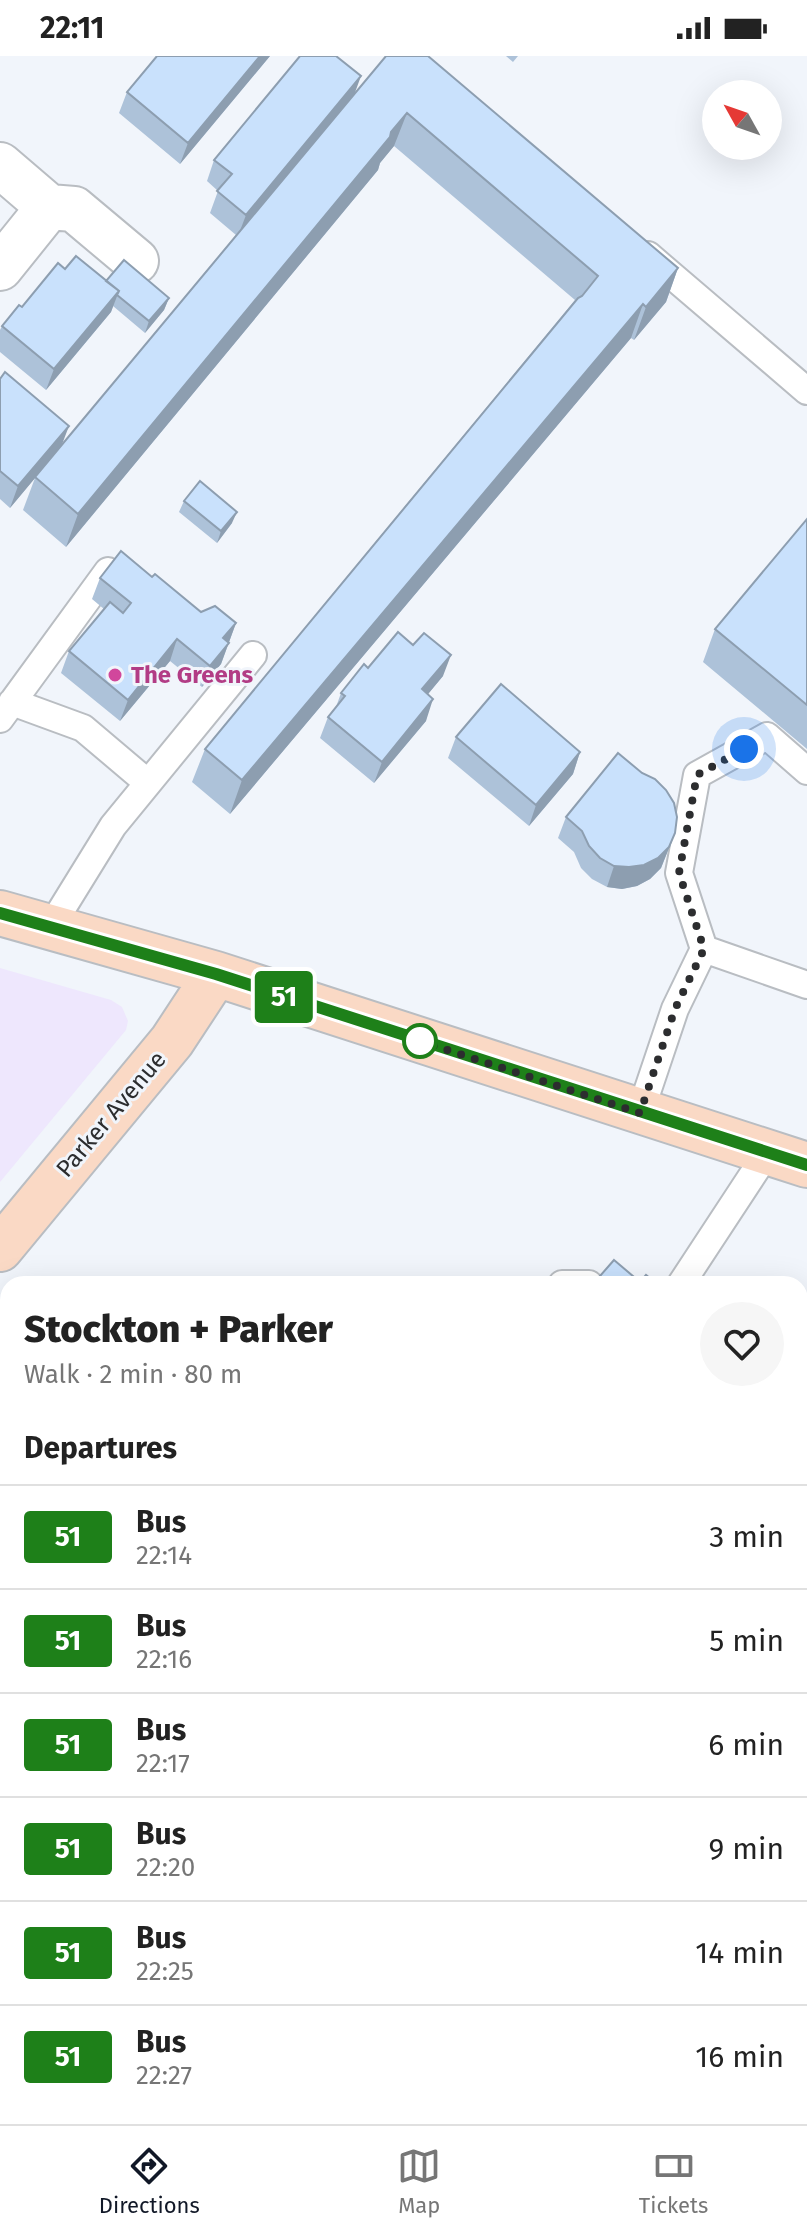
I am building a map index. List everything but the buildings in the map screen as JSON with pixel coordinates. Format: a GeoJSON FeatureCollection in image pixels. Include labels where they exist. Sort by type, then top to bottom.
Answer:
{"type":"FeatureCollection","features":[{"type":"Feature","properties":{"kind":"main road"},"geometry":{"type":"LineString","coordinates":[[0,913],[216,974],[787,1159]]}},
{"type":"Feature","properties":{"kind":"main road","name":"Parker Avenue"},"geometry":{"type":"LineString","coordinates":[[0,1249],[172,1041],[216,974]]}},
{"type":"Feature","properties":{"kind":"street"},"geometry":{"type":"LineString","coordinates":[[0,165],[49,207],[74,209],[136,261]]}},
{"type":"Feature","properties":{"kind":"street"},"geometry":{"type":"LineString","coordinates":[[0,268],[49,207]]}},
{"type":"Feature","properties":{"kind":"lane"},"geometry":{"type":"LineString","coordinates":[[628,239],[807,391]]}},
{"type":"Feature","properties":{"kind":"lane"},"geometry":{"type":"LineString","coordinates":[[108,571],[6,710],[83,728],[148,783]]}},
{"type":"Feature","properties":{"kind":"lane"},"geometry":{"type":"LineString","coordinates":[[50,928],[113,826],[253,655]]}},
{"type":"Feature","properties":{"kind":"lane"},"geometry":{"type":"LineString","coordinates":[[640,1113],[675,1009],[704,949],[679,873],[697,775],[767,736],[807,771]]}},
{"type":"Feature","properties":{"kind":"lane"},"geometry":{"type":"LineString","coordinates":[[704,949],[807,985]]}},
{"type":"Feature","properties":{"kind":"lane"},"geometry":{"type":"LineString","coordinates":[[688,1276],[787,1159]]}},
{"type":"Feature","properties":{"kind":"shaded area"},"geometry":{"type":"Polygon","coordinates":[[[0,968],[111,1000],[122,1007],[128,1021],[126,1030],[0,1182],[0,968]]]}},
{"type":"Feature","properties":{"kind":"bus line","name":"51"},"geometry":{"type":"LineString","coordinates":[[0,913],[216,974],[807,1165]]}},
{"type":"Feature","properties":{"kind":"place","name":"The Greens"},"geometry":{"type":"Point","coordinates":[115,675]}},
{"type":"Feature","properties":{"kind":"route"},"geometry":{"type":"LineString","coordinates":[[420,1041],[640,1113],[675,1009],[704,949],[679,873],[697,775],[744,749]]}}]}
